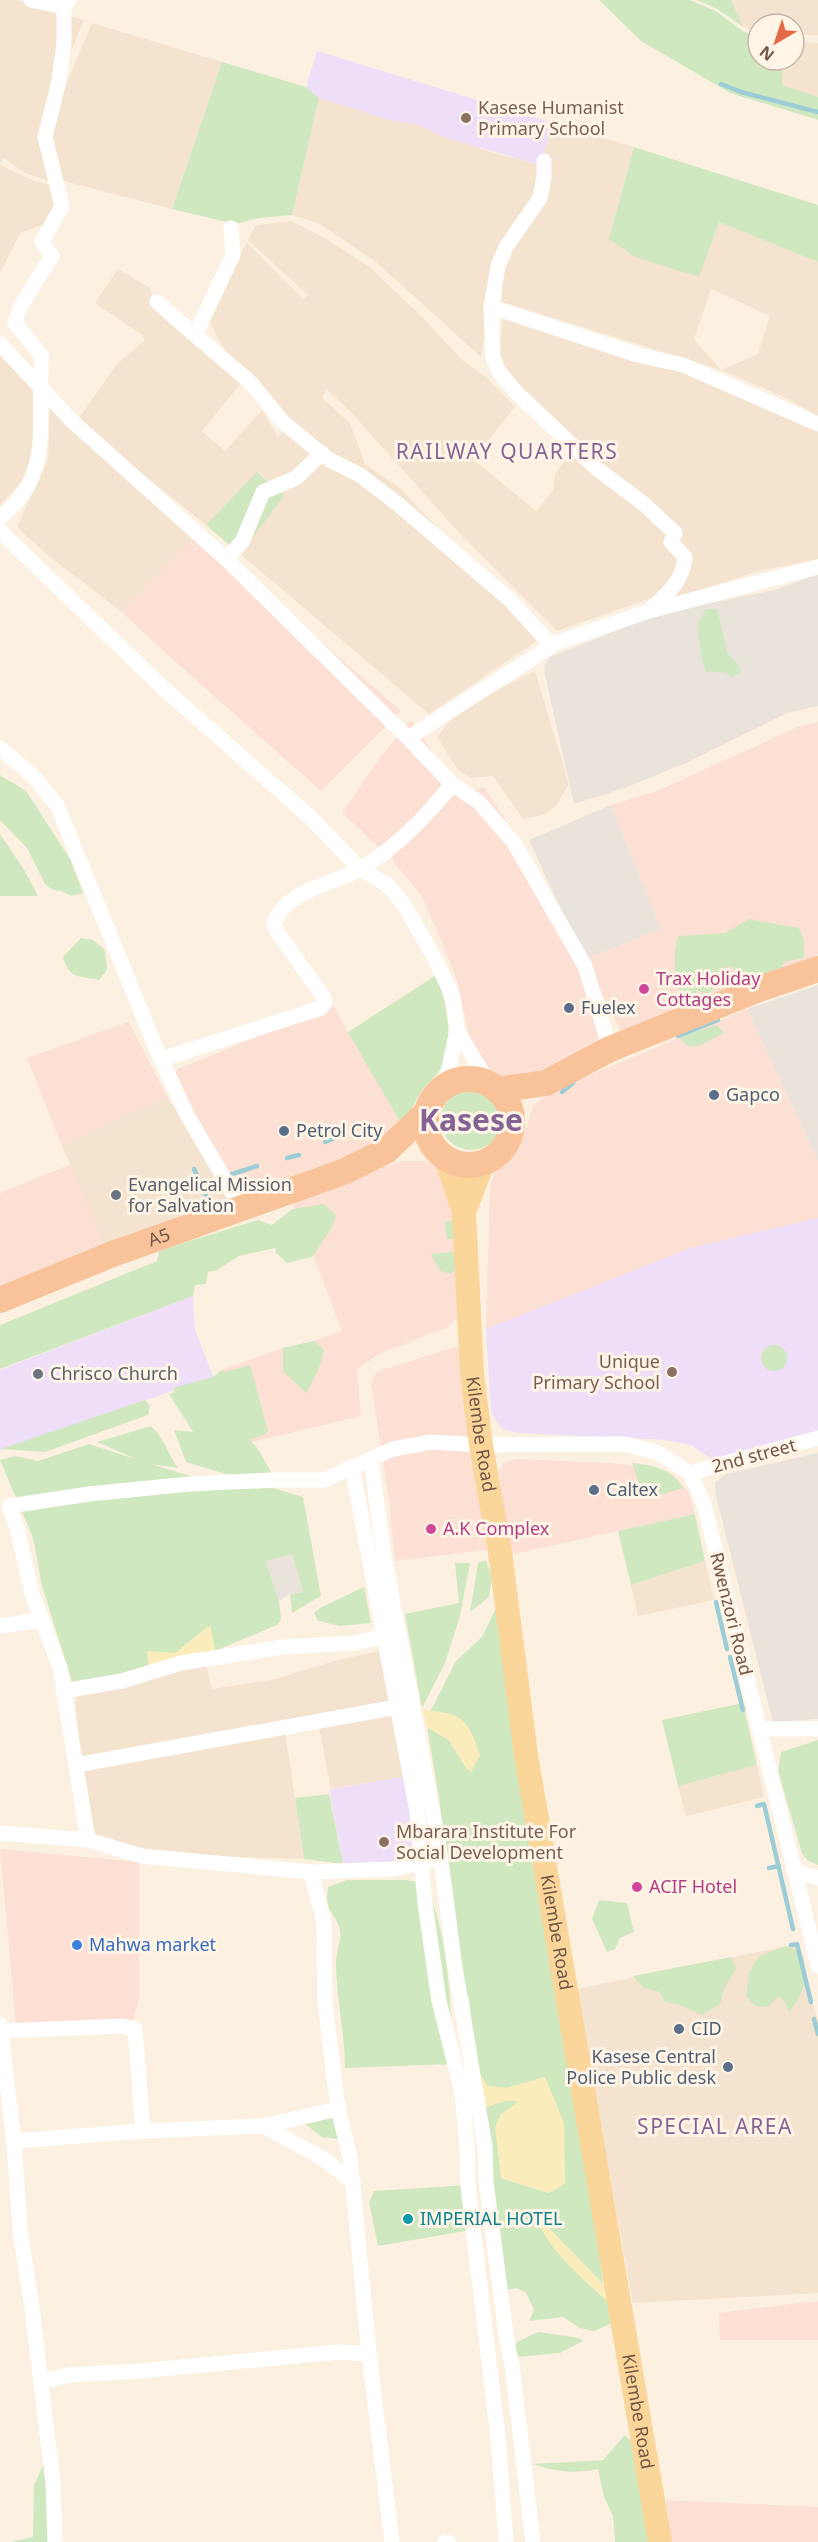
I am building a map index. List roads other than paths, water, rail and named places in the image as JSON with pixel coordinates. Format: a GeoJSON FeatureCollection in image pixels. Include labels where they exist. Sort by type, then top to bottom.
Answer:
{"type":"FeatureCollection","features":[{"type":"Feature","properties":{"kind":"highway"},"geometry":{"type":"LineString","coordinates":[[494,1088],[546,1083],[610,1050],[759,989],[818,969]]}},
{"type":"Feature","properties":{"kind":"highway"},"geometry":{"type":"LineString","coordinates":[[445,1086],[460,1080],[475,1080],[494,1088],[507,1102],[511,1116],[511,1131]]}},
{"type":"Feature","properties":{"kind":"highway","name":"Kilembe Road"},"geometry":{"type":"LineString","coordinates":[[483,1163],[501,1150],[511,1131],[546,1083]]}},
{"type":"Feature","properties":{"kind":"highway","name":"A5"},"geometry":{"type":"LineString","coordinates":[[0,1300],[110,1255],[242,1209],[317,1179],[343,1172],[386,1151],[427,1112],[433,1097],[445,1086]]}},
{"type":"Feature","properties":{"kind":"highway","name":"Kilembe Road"},"geometry":{"type":"LineString","coordinates":[[427,1112],[427,1132],[441,1155]]}},
{"type":"Feature","properties":{"kind":"highway","name":"A5"},"geometry":{"type":"LineString","coordinates":[[386,1151],[441,1155],[458,1164],[471,1166],[483,1163]]}},
{"type":"Feature","properties":{"kind":"main road","name":"Kilembe Road"},"geometry":{"type":"LineString","coordinates":[[441,1155],[464,1212],[472,1374],[481,1445],[500,1552],[537,1823],[660,2542]]}},
{"type":"Feature","properties":{"kind":"main road","name":"Kilembe Road"},"geometry":{"type":"LineString","coordinates":[[464,1212],[483,1163]]}},
{"type":"Feature","properties":{"kind":"street"},"geometry":{"type":"LineString","coordinates":[[0,518],[12,508],[30,486],[38,460],[42,356],[15,323],[20,307],[52,256],[42,242],[62,206],[45,137],[58,86],[67,3],[31,0]]}},
{"type":"Feature","properties":{"kind":"street"},"geometry":{"type":"LineString","coordinates":[[544,161],[540,198],[502,255],[490,308],[493,357],[499,372],[517,393],[596,468],[644,504],[675,533],[671,542],[685,558],[684,568],[674,588],[649,611]]}},
{"type":"Feature","properties":{"kind":"street"},"geometry":{"type":"LineString","coordinates":[[195,335],[233,255],[231,228]]}},
{"type":"Feature","properties":{"kind":"street"},"geometry":{"type":"LineString","coordinates":[[158,302],[251,383],[283,422],[328,459],[360,475],[435,536],[509,599],[551,645]]}},
{"type":"Feature","properties":{"kind":"street"},"geometry":{"type":"LineString","coordinates":[[490,308],[638,355],[682,365],[818,424]]}},
{"type":"Feature","properties":{"kind":"street"},"geometry":{"type":"LineString","coordinates":[[0,344],[70,420],[226,559],[452,784],[479,802],[514,843],[585,966],[610,1050]]}},
{"type":"Feature","properties":{"kind":"street"},"geometry":{"type":"LineString","coordinates":[[226,559],[242,542],[263,492],[296,478],[322,453]]}},
{"type":"Feature","properties":{"kind":"street"},"geometry":{"type":"LineString","coordinates":[[0,531],[162,687],[311,818],[360,869],[388,885],[405,906],[434,957],[453,997],[457,1030],[445,1086]]}},
{"type":"Feature","properties":{"kind":"street"},"geometry":{"type":"LineString","coordinates":[[408,738],[551,645],[649,611],[818,567]]}},
{"type":"Feature","properties":{"kind":"street"},"geometry":{"type":"LineString","coordinates":[[0,748],[31,774],[57,805],[186,1113],[242,1209]]}},
{"type":"Feature","properties":{"kind":"street"},"geometry":{"type":"LineString","coordinates":[[162,1059],[321,1008],[324,1005],[323,996],[274,925],[282,909],[309,891],[360,869],[413,830],[452,784]]}},
{"type":"Feature","properties":{"kind":"street"},"geometry":{"type":"LineString","coordinates":[[457,1030],[494,1088]]}},
{"type":"Feature","properties":{"kind":"street","name":"2nd street"},"geometry":{"type":"LineString","coordinates":[[690,1473],[818,1438]]}},
{"type":"Feature","properties":{"kind":"street"},"geometry":{"type":"LineString","coordinates":[[88,1840],[60,1668],[41,1620],[9,1506],[89,1494],[190,1484],[324,1480],[393,1449],[431,1442],[481,1445],[625,1444],[658,1454],[690,1473]]}},
{"type":"Feature","properties":{"kind":"street"},"geometry":{"type":"LineString","coordinates":[[371,1460],[383,1550],[397,1707],[417,1811],[435,1977],[462,2092],[469,2197],[498,2437],[506,2542]]}},
{"type":"Feature","properties":{"kind":"street"},"geometry":{"type":"LineString","coordinates":[[352,1467],[440,1859],[455,1967],[485,2147],[486,2182],[533,2542]]}},
{"type":"Feature","properties":{"kind":"street","name":"Rwenzori Road"},"geometry":{"type":"LineString","coordinates":[[690,1473],[704,1504],[818,1966]]}},
{"type":"Feature","properties":{"kind":"street"},"geometry":{"type":"LineString","coordinates":[[0,1626],[41,1620]]}},
{"type":"Feature","properties":{"kind":"street"},"geometry":{"type":"LineString","coordinates":[[63,1691],[122,1681],[181,1663],[282,1647],[355,1643],[391,1633]]}},
{"type":"Feature","properties":{"kind":"street"},"geometry":{"type":"LineString","coordinates":[[76,1766],[397,1707]]}},
{"type":"Feature","properties":{"kind":"street"},"geometry":{"type":"LineString","coordinates":[[759,1729],[818,1729]]}},
{"type":"Feature","properties":{"kind":"street"},"geometry":{"type":"LineString","coordinates":[[0,1833],[88,1840],[142,1856],[311,1872],[393,1869],[440,1859]]}},
{"type":"Feature","properties":{"kind":"street"},"geometry":{"type":"LineString","coordinates":[[794,1871],[818,1878]]}},
{"type":"Feature","properties":{"kind":"street"},"geometry":{"type":"LineString","coordinates":[[311,1872],[324,1922],[325,2002],[338,2109],[349,2149],[369,2354],[392,2542]]}},
{"type":"Feature","properties":{"kind":"street"},"geometry":{"type":"LineString","coordinates":[[55,2542],[53,2483],[20,2230],[14,2141],[1,2027],[123,2026],[135,2029],[143,2131]]}},
{"type":"Feature","properties":{"kind":"street"},"geometry":{"type":"LineString","coordinates":[[14,2141],[143,2131],[263,2126],[338,2109]]}},
{"type":"Feature","properties":{"kind":"street"},"geometry":{"type":"LineString","coordinates":[[263,2126],[324,2159],[353,2182]]}},
{"type":"Feature","properties":{"kind":"street"},"geometry":{"type":"LineString","coordinates":[[41,2382],[69,2375],[140,2371],[339,2352],[369,2354]]}},
{"type":"Feature","properties":{"kind":"waterway"},"geometry":{"type":"LineString","coordinates":[[721,84],[741,92],[818,112]]}},
{"type":"Feature","properties":{"kind":"waterway"},"geometry":{"type":"LineString","coordinates":[[678,1036],[718,1020]]}},
{"type":"Feature","properties":{"kind":"waterway"},"geometry":{"type":"LineString","coordinates":[[562,1092],[573,1083]]}},
{"type":"Feature","properties":{"kind":"waterway"},"geometry":{"type":"LineString","coordinates":[[325,1142],[338,1137]]}},
{"type":"Feature","properties":{"kind":"waterway"},"geometry":{"type":"LineString","coordinates":[[287,1158],[299,1155]]}},
{"type":"Feature","properties":{"kind":"waterway"},"geometry":{"type":"LineString","coordinates":[[232,1174],[257,1166]]}},
{"type":"Feature","properties":{"kind":"waterway"},"geometry":{"type":"LineString","coordinates":[[194,1169],[207,1198]]}},
{"type":"Feature","properties":{"kind":"waterway"},"geometry":{"type":"LineString","coordinates":[[189,1189],[202,1185]]}},
{"type":"Feature","properties":{"kind":"waterway"},"geometry":{"type":"LineString","coordinates":[[716,1602],[727,1649]]}},
{"type":"Feature","properties":{"kind":"waterway"},"geometry":{"type":"LineString","coordinates":[[730,1657],[743,1710]]}},
{"type":"Feature","properties":{"kind":"waterway"},"geometry":{"type":"LineString","coordinates":[[757,1806],[764,1804],[793,1929]]}},
{"type":"Feature","properties":{"kind":"waterway"},"geometry":{"type":"LineString","coordinates":[[769,1868],[779,1866]]}},
{"type":"Feature","properties":{"kind":"waterway"},"geometry":{"type":"LineString","coordinates":[[791,1945],[797,1944],[811,2002]]}},
{"type":"Feature","properties":{"kind":"waterway"},"geometry":{"type":"LineString","coordinates":[[814,2019],[818,2034]]}},
{"type":"Feature","properties":{"kind":"place","name":"Kasese Humanist Primary School"},"geometry":{"type":"Point","coordinates":[466,118]}},
{"type":"Feature","properties":{"kind":"place","name":"Trax Holiday Cottages"},"geometry":{"type":"Point","coordinates":[644,989]}},
{"type":"Feature","properties":{"kind":"place","name":"Fuelex"},"geometry":{"type":"Point","coordinates":[569,1008]}},
{"type":"Feature","properties":{"kind":"place","name":"Gapco"},"geometry":{"type":"Point","coordinates":[714,1095]}},
{"type":"Feature","properties":{"kind":"place","name":"Petrol City"},"geometry":{"type":"Point","coordinates":[284,1131]}},
{"type":"Feature","properties":{"kind":"place","name":"Evangelical Mission for Salvation"},"geometry":{"type":"Point","coordinates":[116,1195]}},
{"type":"Feature","properties":{"kind":"place","name":"Unique Primary School"},"geometry":{"type":"Point","coordinates":[672,1372]}},
{"type":"Feature","properties":{"kind":"place","name":"Chrisco Church"},"geometry":{"type":"Point","coordinates":[38,1374]}},
{"type":"Feature","properties":{"kind":"place","name":"Caltex"},"geometry":{"type":"Point","coordinates":[594,1490]}},
{"type":"Feature","properties":{"kind":"place","name":"A.K Complex"},"geometry":{"type":"Point","coordinates":[431,1529]}},
{"type":"Feature","properties":{"kind":"place","name":"Mbarara Institute For Social Development"},"geometry":{"type":"Point","coordinates":[384,1842]}},
{"type":"Feature","properties":{"kind":"place","name":"ACIF Hotel"},"geometry":{"type":"Point","coordinates":[637,1887]}},
{"type":"Feature","properties":{"kind":"place","name":"Mahwa market"},"geometry":{"type":"Point","coordinates":[77,1945]}},
{"type":"Feature","properties":{"kind":"place","name":"CID"},"geometry":{"type":"Point","coordinates":[679,2029]}},
{"type":"Feature","properties":{"kind":"place","name":"Kasese Central Police Public desk"},"geometry":{"type":"Point","coordinates":[728,2067]}},
{"type":"Feature","properties":{"kind":"place","name":"IMPERIAL HOTEL"},"geometry":{"type":"Point","coordinates":[408,2219]}},
{"type":"Feature","properties":{"kind":"district","name":"RAILWAY QUARTERS"},"geometry":{"type":"Point","coordinates":[507,452]}},
{"type":"Feature","properties":{"kind":"district","name":"Kasese"},"geometry":{"type":"Point","coordinates":[471,1121]}},
{"type":"Feature","properties":{"kind":"district","name":"SPECIAL AREA"},"geometry":{"type":"Point","coordinates":[715,2127]}}]}
